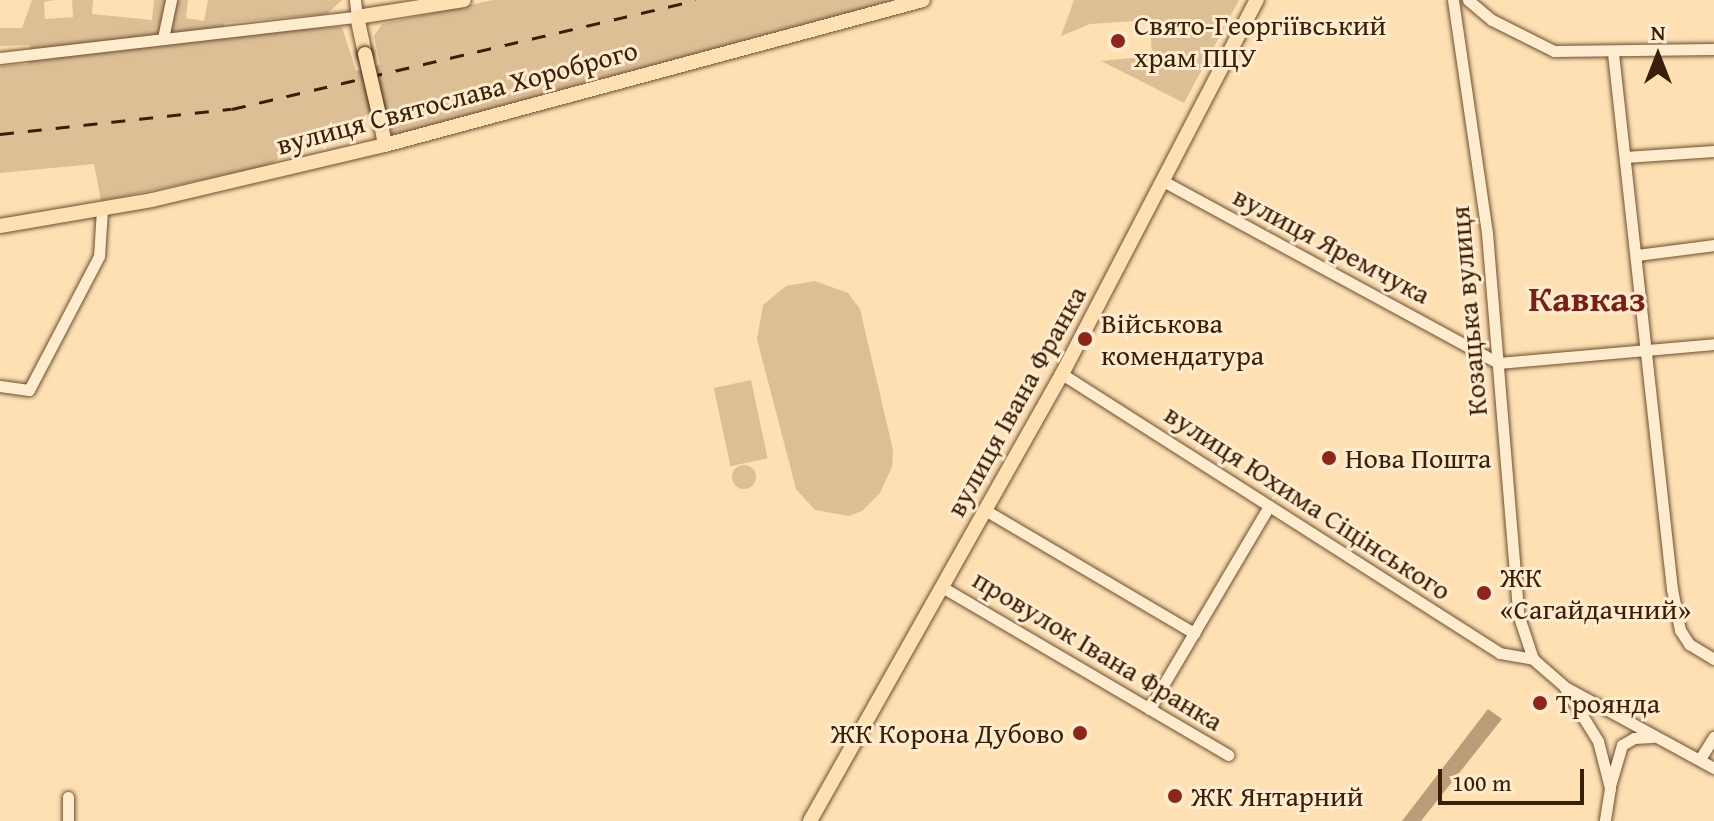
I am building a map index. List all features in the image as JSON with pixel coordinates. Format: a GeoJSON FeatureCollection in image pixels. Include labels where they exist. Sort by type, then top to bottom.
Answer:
{"type":"FeatureCollection","features":[{"type":"Feature","properties":{"kind":"main road"},"geometry":{"type":"LineString","coordinates":[[385,145],[357,17],[464,0]]}},
{"type":"Feature","properties":{"kind":"main road","name":"вулиця Святослава Хороброго"},"geometry":{"type":"LineString","coordinates":[[0,226],[102,210],[385,145],[923,0]]}},
{"type":"Feature","properties":{"kind":"main road","name":"вулиця Івана Франка"},"geometry":{"type":"LineString","coordinates":[[817,819],[1062,374],[1257,0]]}},
{"type":"Feature","properties":{"kind":"street"},"geometry":{"type":"LineString","coordinates":[[163,38],[171,0]]}},
{"type":"Feature","properties":{"kind":"street"},"geometry":{"type":"LineString","coordinates":[[0,58],[357,17],[355,0]]}},
{"type":"Feature","properties":{"kind":"street","name":"Козацька вулиця"},"geometry":{"type":"LineString","coordinates":[[1453,0],[1487,233],[1512,580],[1533,659]]}},
{"type":"Feature","properties":{"kind":"street"},"geometry":{"type":"LineString","coordinates":[[1468,0],[1492,20],[1554,51],[1613,53],[1714,49]]}},
{"type":"Feature","properties":{"kind":"street"},"geometry":{"type":"LineString","coordinates":[[1613,53],[1680,630],[1689,644],[1714,659]]}},
{"type":"Feature","properties":{"kind":"street"},"geometry":{"type":"LineString","coordinates":[[1625,157],[1714,151]]}},
{"type":"Feature","properties":{"kind":"street","name":"вулиця Яремчука"},"geometry":{"type":"LineString","coordinates":[[1163,181],[1498,363]]}},
{"type":"Feature","properties":{"kind":"street"},"geometry":{"type":"LineString","coordinates":[[0,386],[29,390],[99,257],[102,210]]}},
{"type":"Feature","properties":{"kind":"street"},"geometry":{"type":"LineString","coordinates":[[1637,255],[1714,245]]}},
{"type":"Feature","properties":{"kind":"street"},"geometry":{"type":"LineString","coordinates":[[1498,363],[1714,344]]}},
{"type":"Feature","properties":{"kind":"street","name":"вулиця Юхима Сіцінського"},"geometry":{"type":"LineString","coordinates":[[1062,374],[1500,653],[1533,659]]}},
{"type":"Feature","properties":{"kind":"street"},"geometry":{"type":"LineString","coordinates":[[1149,709],[1269,506]]}},
{"type":"Feature","properties":{"kind":"street"},"geometry":{"type":"LineString","coordinates":[[985,510],[1194,633]]}},
{"type":"Feature","properties":{"kind":"street","name":"провулок Івана Франка"},"geometry":{"type":"LineString","coordinates":[[942,587],[1228,755]]}},
{"type":"Feature","properties":{"kind":"street"},"geometry":{"type":"LineString","coordinates":[[1533,659],[1564,686],[1619,719],[1714,768]]}},
{"type":"Feature","properties":{"kind":"street"},"geometry":{"type":"LineString","coordinates":[[1564,686],[1597,739],[1610,788]]}},
{"type":"Feature","properties":{"kind":"street"},"geometry":{"type":"LineString","coordinates":[[1597,739],[1602,721],[1619,719]]}},
{"type":"Feature","properties":{"kind":"street"},"geometry":{"type":"LineString","coordinates":[[1605,821],[1610,788],[1624,744],[1619,719]]}},
{"type":"Feature","properties":{"kind":"street"},"geometry":{"type":"LineString","coordinates":[[1597,739],[1609,749],[1652,737]]}},
{"type":"Feature","properties":{"kind":"street"},"geometry":{"type":"LineString","coordinates":[[1700,759],[1714,737]]}},
{"type":"Feature","properties":{"kind":"street"},"geometry":{"type":"LineString","coordinates":[[68,797],[68,821]]}},
{"type":"Feature","properties":{"kind":"shaded area"},"geometry":{"type":"Polygon","coordinates":[[[32,0],[55,0],[44,2],[45,19],[73,17],[72,0],[93,0],[92,14],[152,20],[154,0],[188,0],[186,18],[204,21],[208,0],[342,0],[327,14],[224,23],[224,30],[342,27],[356,71],[380,65],[374,36],[382,24],[493,0],[908,0],[389,141],[381,110],[365,115],[367,131],[362,136],[283,155],[268,166],[101,201],[94,164],[0,173],[0,66],[28,64],[30,45],[0,46],[0,28],[22,28],[32,0]]]}},
{"type":"Feature","properties":{"kind":"shaded area"},"geometry":{"type":"Polygon","coordinates":[[[1074,0],[1239,0],[1184,103],[1101,61],[1152,56],[1150,20],[1090,24],[1061,36],[1074,0]]]}},
{"type":"Feature","properties":{"kind":"shaded area"},"geometry":{"type":"Polygon","coordinates":[[[815,281],[848,293],[860,309],[893,450],[892,467],[880,493],[862,511],[849,516],[815,510],[796,489],[757,339],[763,305],[786,286],[815,281]]]}},
{"type":"Feature","properties":{"kind":"shaded area"},"geometry":{"type":"Polygon","coordinates":[[[751,380],[768,458],[730,466],[714,388],[751,380]]]}},
{"type":"Feature","properties":{"kind":"shaded area"},"geometry":{"type":"Polygon","coordinates":[[[744,465],[753,468],[756,477],[753,486],[744,489],[735,486],[732,477],[735,468],[744,465]]]}},
{"type":"Feature","properties":{"kind":"shaded area"},"geometry":{"type":"Polygon","coordinates":[[[1488,709],[1502,719],[1421,821],[1402,821],[1488,709]]]}},
{"type":"Feature","properties":{"kind":"railway"},"geometry":{"type":"LineString","coordinates":[[0,134],[232,109],[695,0]]}},
{"type":"Feature","properties":{"kind":"place","name":"Свято-Георгіївський храм ПЦУ"},"geometry":{"type":"Point","coordinates":[1118,41]}},
{"type":"Feature","properties":{"kind":"place","name":"Військова комендатура"},"geometry":{"type":"Point","coordinates":[1085,339]}},
{"type":"Feature","properties":{"kind":"place","name":"Нова Пошта"},"geometry":{"type":"Point","coordinates":[1329,458]}},
{"type":"Feature","properties":{"kind":"place","name":"ЖК «Сагайдачний»"},"geometry":{"type":"Point","coordinates":[1484,593]}},
{"type":"Feature","properties":{"kind":"place","name":"Троянда"},"geometry":{"type":"Point","coordinates":[1540,703]}},
{"type":"Feature","properties":{"kind":"place","name":"ЖК Корона Дубово"},"geometry":{"type":"Point","coordinates":[1080,733]}},
{"type":"Feature","properties":{"kind":"place","name":"ЖК Янтарний"},"geometry":{"type":"Point","coordinates":[1175,796]}},
{"type":"Feature","properties":{"kind":"district","name":"Кавказ"},"geometry":{"type":"Point","coordinates":[1587,298]}}]}
